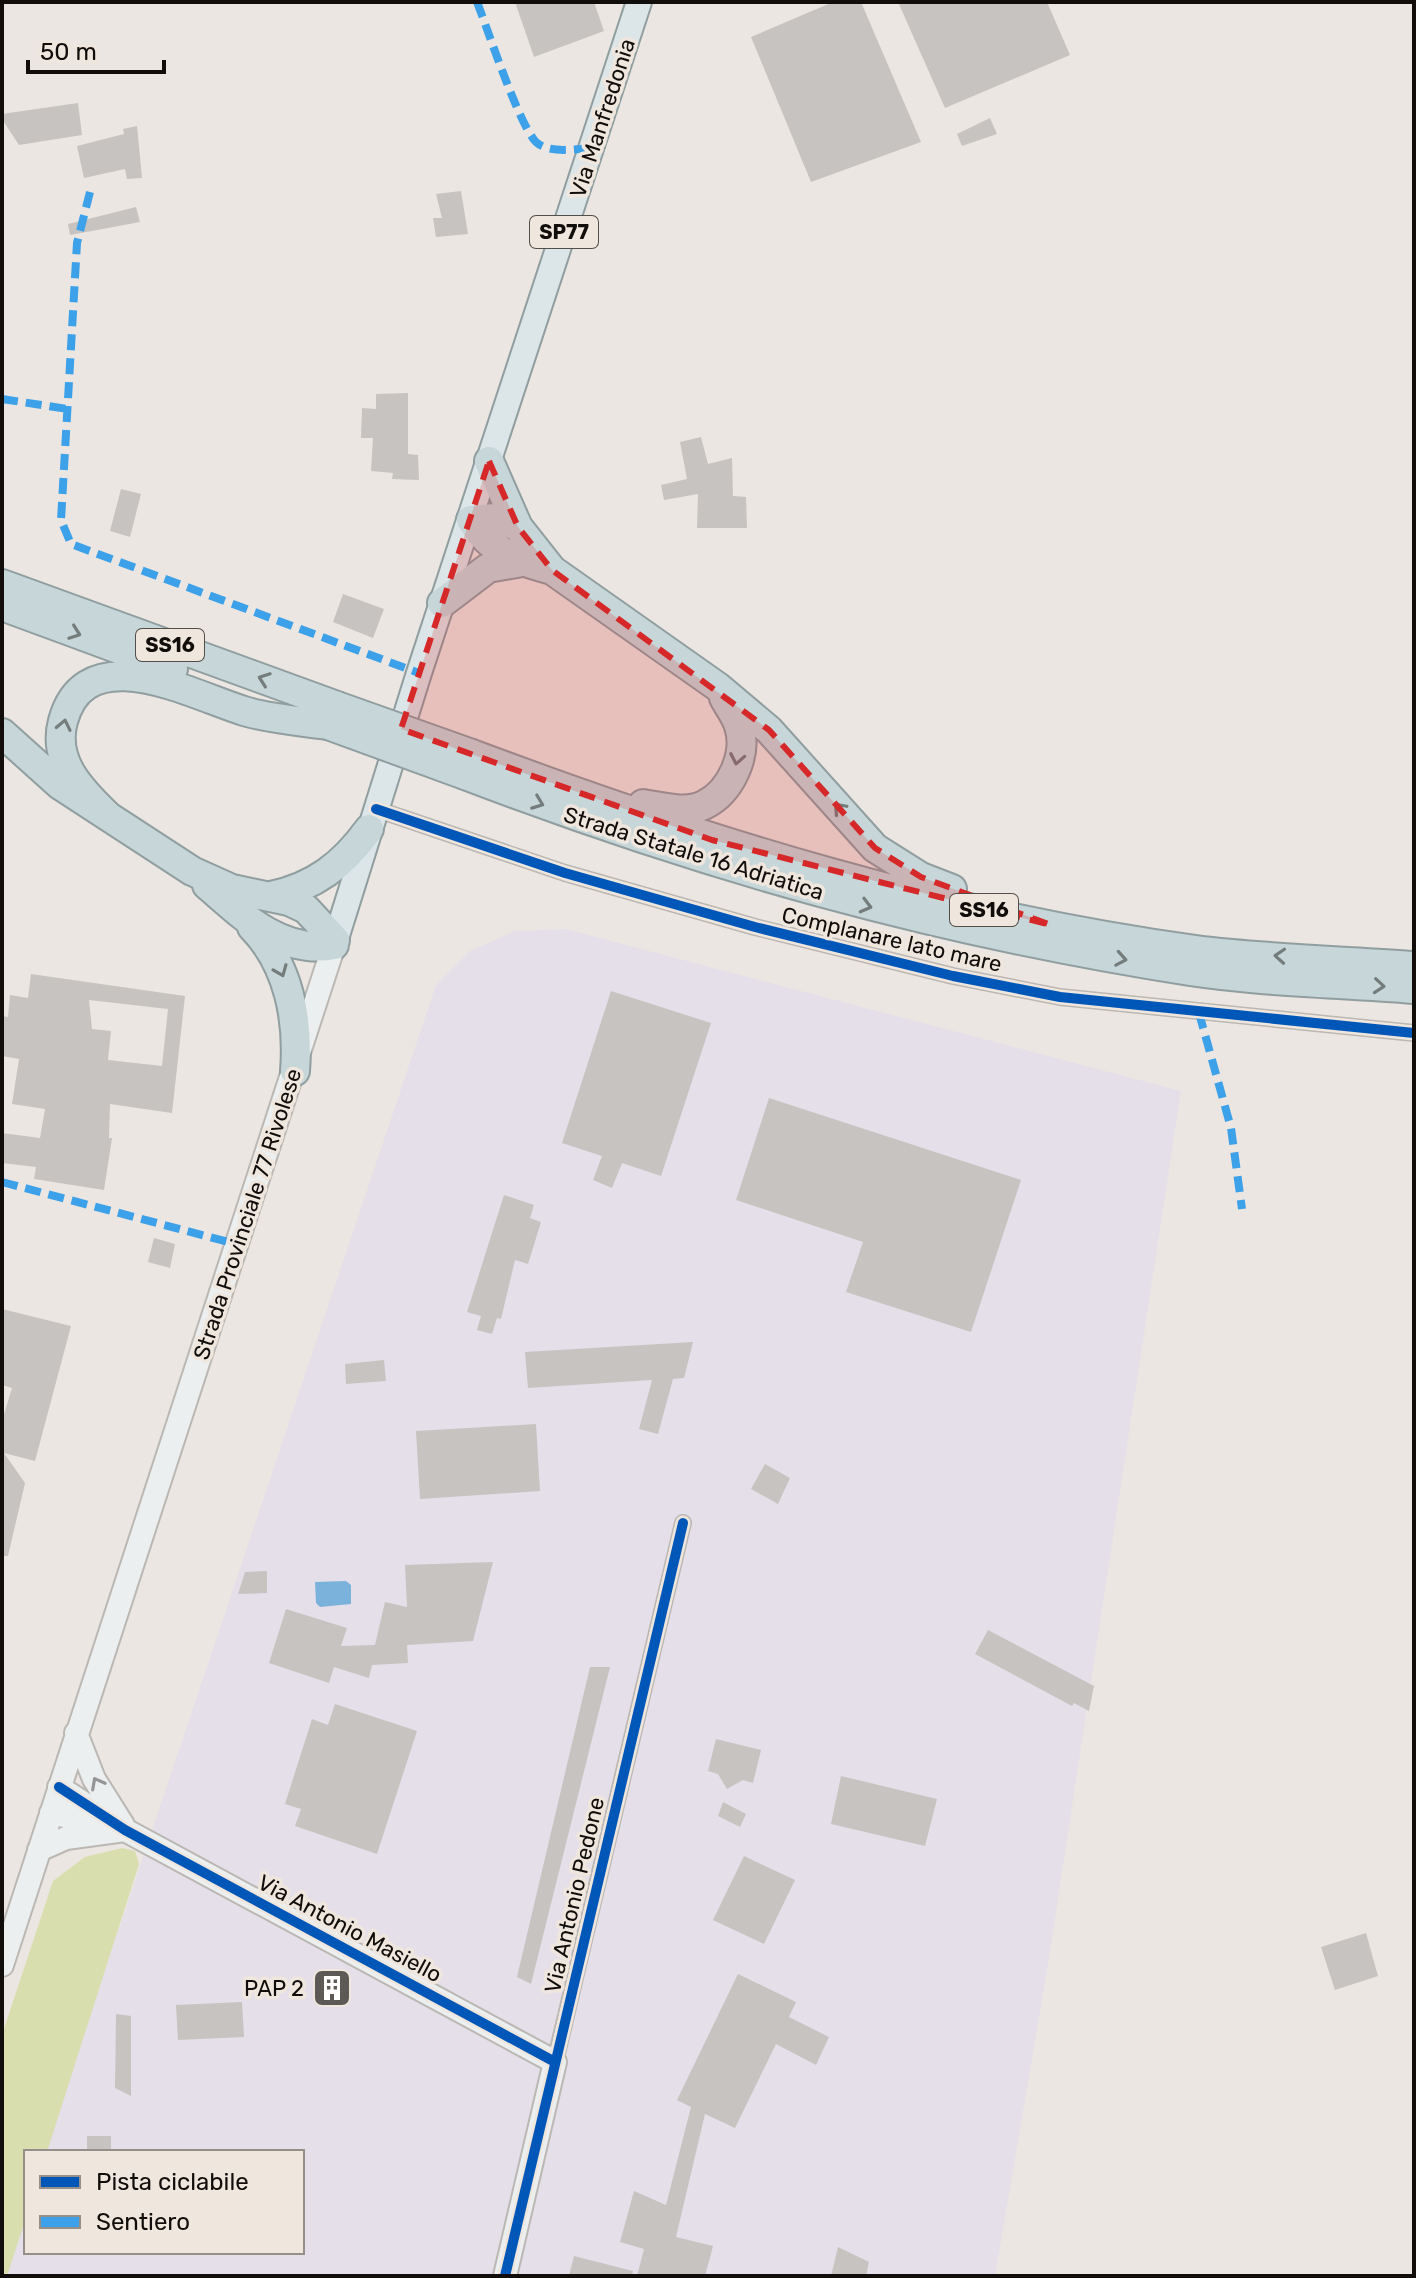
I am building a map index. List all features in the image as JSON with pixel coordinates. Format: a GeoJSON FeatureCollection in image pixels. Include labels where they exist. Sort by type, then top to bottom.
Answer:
{"type":"FeatureCollection","features":[{"type":"Feature","properties":{"kind":"highway"},"geometry":{"type":"LineString","coordinates":[[489,461],[518,527],[552,570],[718,687],[769,730],[875,848],[921,877],[1051,925]]}},
{"type":"Feature","properties":{"kind":"highway"},"geometry":{"type":"LineString","coordinates":[[518,527],[496,518],[471,520],[485,542],[522,562],[552,570]]}},
{"type":"Feature","properties":{"kind":"highway"},"geometry":{"type":"LineString","coordinates":[[442,603],[488,568],[522,562]]}},
{"type":"Feature","properties":{"kind":"highway","name":"Strada Statale 16 Adriatica"},"geometry":{"type":"LineString","coordinates":[[2,584],[333,715],[469,765],[703,861],[875,909],[1049,946],[1194,972],[1414,989]]}},
{"type":"Feature","properties":{"kind":"highway","name":"Strada Statale 16 Adriatica"},"geometry":{"type":"LineString","coordinates":[[2,606],[333,715]]}},
{"type":"Feature","properties":{"kind":"highway"},"geometry":{"type":"LineString","coordinates":[[107,815],[74,780],[61,745],[63,721],[73,700],[102,679],[137,676],[248,712],[333,715]]}},
{"type":"Feature","properties":{"kind":"highway"},"geometry":{"type":"LineString","coordinates":[[568,790],[674,810],[703,805],[727,787],[739,761],[740,727],[718,687]]}},
{"type":"Feature","properties":{"kind":"highway"},"geometry":{"type":"LineString","coordinates":[[2,733],[60,785],[220,885],[270,896],[306,909],[334,943]]}},
{"type":"Feature","properties":{"kind":"highway","name":"Strada Statale 16 Adriatica"},"geometry":{"type":"LineString","coordinates":[[469,765],[568,790],[712,840],[879,887],[1051,925],[1197,950],[1414,966]]}},
{"type":"Feature","properties":{"kind":"highway"},"geometry":{"type":"LineString","coordinates":[[270,896],[312,884],[328,874],[373,819]]}},
{"type":"Feature","properties":{"kind":"highway"},"geometry":{"type":"LineString","coordinates":[[179,861],[259,933],[282,971],[293,1020],[295,1071]]}},
{"type":"Feature","properties":{"kind":"highway"},"geometry":{"type":"LineString","coordinates":[[235,909],[289,942],[306,947],[334,943]]}},
{"type":"Feature","properties":{"kind":"main road","name":"Via Manfredonia"},"geometry":{"type":"LineString","coordinates":[[489,461],[639,2]]}},
{"type":"Feature","properties":{"kind":"main road","name":"Strada Provinciale 77 Rivolese"},"geometry":{"type":"LineString","coordinates":[[2,1965],[295,1071],[489,461]]}},
{"type":"Feature","properties":{"kind":"main road"},"geometry":{"type":"LineString","coordinates":[[76,1733],[94,1779],[125,1830]]}},
{"type":"Feature","properties":{"kind":"main road"},"geometry":{"type":"LineString","coordinates":[[59,1787],[125,1830]]}},
{"type":"Feature","properties":{"kind":"main road"},"geometry":{"type":"LineString","coordinates":[[51,1813],[125,1830]]}},
{"type":"Feature","properties":{"kind":"main road"},"geometry":{"type":"LineString","coordinates":[[39,1850],[66,1838],[125,1830]]}},
{"type":"Feature","properties":{"kind":"main road","name":"Via Antonio Masiello"},"geometry":{"type":"LineString","coordinates":[[125,1830],[555,2062]]}},
{"type":"Feature","properties":{"kind":"main road","name":"Via Antonio Pedone"},"geometry":{"type":"LineString","coordinates":[[505,2276],[555,2062]]}},
{"type":"Feature","properties":{"kind":"street","name":"Complanare lato mare"},"geometry":{"type":"LineString","coordinates":[[373,819],[755,927],[953,976],[1060,997],[1414,1033]]}},
{"type":"Feature","properties":{"kind":"street","name":"Via Antonio Pedone"},"geometry":{"type":"LineString","coordinates":[[555,2062],[683,1523]]}},
{"type":"Feature","properties":{"kind":"highlighted area"},"geometry":{"type":"Polygon","coordinates":[[[489,461],[518,527],[552,570],[769,730],[875,848],[921,877],[1051,925],[712,840],[401,729],[489,461]]]}},
{"type":"Feature","properties":{"kind":"shaded area"},"geometry":{"type":"Polygon","coordinates":[[[566,929],[1181,1091],[1047,1971],[995,2276],[2,2276],[24,2210],[24,2254],[304,2254],[304,2150],[45,2150],[436,985],[470,951],[515,931],[566,929]]]}},
{"type":"Feature","properties":{"kind":"green space"},"geometry":{"type":"Polygon","coordinates":[[[122,1848],[135,1851],[139,1864],[48,2150],[24,2150],[24,2224],[7,2276],[2,2276],[2,2035],[53,1881],[85,1857],[122,1848]]]}},
{"type":"Feature","properties":{"kind":"water"},"geometry":{"type":"Polygon","coordinates":[[[346,1581],[351,1585],[351,1604],[320,1607],[316,1603],[315,1582],[346,1581]]]}},
{"type":"Feature","properties":{"kind":"building"},"geometry":{"type":"Polygon","coordinates":[[[515,2],[594,2],[604,31],[534,57],[515,2]]]}},
{"type":"Feature","properties":{"kind":"building"},"geometry":{"type":"Polygon","coordinates":[[[833,2],[861,2],[921,142],[811,182],[751,37],[833,2]]]}},
{"type":"Feature","properties":{"kind":"building"},"geometry":{"type":"Polygon","coordinates":[[[898,2],[1047,2],[1070,55],[945,108],[898,2]]]}},
{"type":"Feature","properties":{"kind":"building"},"geometry":{"type":"Polygon","coordinates":[[[78,103],[82,135],[19,145],[2,119],[2,114],[78,103]]]}},
{"type":"Feature","properties":{"kind":"building"},"geometry":{"type":"Polygon","coordinates":[[[990,118],[997,134],[962,146],[957,134],[990,118]]]}},
{"type":"Feature","properties":{"kind":"building"},"geometry":{"type":"Polygon","coordinates":[[[137,126],[142,178],[127,179],[125,169],[84,178],[77,146],[124,134],[123,129],[137,126]]]}},
{"type":"Feature","properties":{"kind":"building"},"geometry":{"type":"Polygon","coordinates":[[[461,191],[468,234],[436,237],[433,218],[442,218],[436,194],[461,191]]]}},
{"type":"Feature","properties":{"kind":"building"},"geometry":{"type":"Polygon","coordinates":[[[136,207],[140,222],[70,235],[68,224],[136,207]]]}},
{"type":"Feature","properties":{"kind":"building"},"geometry":{"type":"Polygon","coordinates":[[[408,393],[408,454],[418,455],[419,480],[392,479],[393,473],[371,471],[373,438],[361,438],[362,408],[376,409],[376,394],[408,393]]]}},
{"type":"Feature","properties":{"kind":"building"},"geometry":{"type":"Polygon","coordinates":[[[701,437],[708,464],[732,458],[733,496],[746,497],[747,528],[697,528],[698,494],[664,500],[661,485],[687,479],[680,442],[701,437]]]}},
{"type":"Feature","properties":{"kind":"building"},"geometry":{"type":"Polygon","coordinates":[[[121,489],[141,494],[130,537],[110,531],[121,489]]]}},
{"type":"Feature","properties":{"kind":"building"},"geometry":{"type":"Polygon","coordinates":[[[343,594],[384,609],[373,638],[333,622],[343,594]]]}},
{"type":"Feature","properties":{"kind":"building"},"geometry":{"type":"Polygon","coordinates":[[[31,974],[185,996],[172,1113],[110,1104],[109,1138],[112,1138],[104,1190],[34,1179],[36,1167],[2,1163],[2,1133],[40,1138],[45,1109],[12,1104],[19,1059],[2,1056],[2,1016],[8,1017],[10,995],[28,998],[31,974]],[[89,1000],[92,1029],[111,1031],[108,1060],[162,1066],[168,1009],[89,1000]]]}},
{"type":"Feature","properties":{"kind":"building"},"geometry":{"type":"Polygon","coordinates":[[[611,991],[711,1023],[661,1176],[622,1163],[612,1188],[593,1180],[602,1156],[562,1143],[611,991]]]}},
{"type":"Feature","properties":{"kind":"building"},"geometry":{"type":"Polygon","coordinates":[[[769,1098],[1021,1180],[971,1332],[846,1292],[863,1242],[736,1200],[769,1098]]]}},
{"type":"Feature","properties":{"kind":"building"},"geometry":{"type":"Polygon","coordinates":[[[504,1195],[534,1205],[530,1218],[541,1222],[528,1264],[515,1260],[501,1319],[497,1318],[492,1334],[477,1330],[481,1316],[467,1312],[504,1195]]]}},
{"type":"Feature","properties":{"kind":"building"},"geometry":{"type":"Polygon","coordinates":[[[154,1238],[175,1244],[170,1268],[148,1262],[154,1238]]]}},
{"type":"Feature","properties":{"kind":"building"},"geometry":{"type":"Polygon","coordinates":[[[2,1309],[71,1326],[35,1461],[4,1453],[25,1483],[8,1556],[2,1556],[2,1421],[12,1388],[2,1385],[2,1309]]]}},
{"type":"Feature","properties":{"kind":"building"},"geometry":{"type":"Polygon","coordinates":[[[693,1342],[684,1378],[673,1379],[658,1434],[639,1429],[652,1380],[528,1388],[525,1352],[693,1342]]]}},
{"type":"Feature","properties":{"kind":"building"},"geometry":{"type":"Polygon","coordinates":[[[384,1360],[386,1381],[346,1384],[345,1364],[384,1360]]]}},
{"type":"Feature","properties":{"kind":"building"},"geometry":{"type":"Polygon","coordinates":[[[536,1424],[540,1491],[420,1499],[416,1431],[536,1424]]]}},
{"type":"Feature","properties":{"kind":"building"},"geometry":{"type":"Polygon","coordinates":[[[765,1464],[790,1478],[778,1504],[751,1489],[765,1464]]]}},
{"type":"Feature","properties":{"kind":"building"},"geometry":{"type":"Polygon","coordinates":[[[493,1562],[473,1641],[407,1645],[408,1663],[372,1665],[369,1678],[334,1667],[329,1683],[269,1663],[286,1609],[347,1628],[341,1646],[375,1645],[385,1602],[407,1607],[405,1565],[493,1562]]]}},
{"type":"Feature","properties":{"kind":"building"},"geometry":{"type":"Polygon","coordinates":[[[267,1571],[267,1593],[238,1594],[245,1572],[267,1571]]]}},
{"type":"Feature","properties":{"kind":"building"},"geometry":{"type":"Polygon","coordinates":[[[988,1630],[1094,1686],[1089,1711],[1074,1703],[1072,1706],[975,1654],[988,1630]]]}},
{"type":"Feature","properties":{"kind":"building"},"geometry":{"type":"Polygon","coordinates":[[[590,1667],[610,1667],[531,1984],[517,1977],[590,1667]]]}},
{"type":"Feature","properties":{"kind":"building"},"geometry":{"type":"Polygon","coordinates":[[[335,1704],[417,1731],[377,1854],[295,1826],[301,1809],[285,1804],[312,1719],[328,1725],[335,1704]]]}},
{"type":"Feature","properties":{"kind":"building"},"geometry":{"type":"Polygon","coordinates":[[[716,1739],[761,1750],[753,1783],[743,1780],[727,1789],[718,1774],[708,1771],[716,1739]]]}},
{"type":"Feature","properties":{"kind":"building"},"geometry":{"type":"Polygon","coordinates":[[[841,1776],[937,1799],[925,1846],[831,1824],[841,1776]]]}},
{"type":"Feature","properties":{"kind":"building"},"geometry":{"type":"Polygon","coordinates":[[[723,1802],[746,1814],[740,1827],[718,1816],[723,1802]]]}},
{"type":"Feature","properties":{"kind":"building"},"geometry":{"type":"Polygon","coordinates":[[[744,1856],[795,1880],[764,1944],[713,1920],[744,1856]]]}},
{"type":"Feature","properties":{"kind":"building"},"geometry":{"type":"Polygon","coordinates":[[[1366,1933],[1378,1976],[1335,1990],[1321,1947],[1366,1933]]]}},
{"type":"Feature","properties":{"kind":"building"},"geometry":{"type":"Polygon","coordinates":[[[738,1974],[796,2002],[789,2017],[829,2037],[816,2065],[776,2044],[735,2128],[705,2114],[676,2237],[713,2246],[705,2276],[637,2276],[644,2249],[620,2242],[634,2191],[666,2205],[691,2107],[677,2100],[738,1974]]]}},
{"type":"Feature","properties":{"kind":"building"},"geometry":{"type":"Polygon","coordinates":[[[242,2002],[244,2037],[178,2040],[176,2005],[242,2002]]]}},
{"type":"Feature","properties":{"kind":"building"},"geometry":{"type":"Polygon","coordinates":[[[116,2014],[131,2016],[131,2096],[115,2088],[116,2014]]]}},
{"type":"Feature","properties":{"kind":"building"},"geometry":{"type":"Polygon","coordinates":[[[87,2136],[111,2136],[111,2150],[87,2150],[87,2136]]]}},
{"type":"Feature","properties":{"kind":"building"},"geometry":{"type":"Polygon","coordinates":[[[838,2247],[869,2262],[866,2276],[831,2276],[838,2247]]]}},
{"type":"Feature","properties":{"kind":"building"},"geometry":{"type":"Polygon","coordinates":[[[574,2256],[633,2271],[632,2276],[569,2276],[574,2256]]]}},
{"type":"Feature","properties":{"kind":"marked path"},"geometry":{"type":"LineString","coordinates":[[477,2],[513,98],[536,142],[555,149],[592,148]]}},
{"type":"Feature","properties":{"kind":"marked path"},"geometry":{"type":"LineString","coordinates":[[90,192],[77,243],[61,520],[71,544],[419,673]]}},
{"type":"Feature","properties":{"kind":"marked path"},"geometry":{"type":"LineString","coordinates":[[2,399],[68,409]]}},
{"type":"Feature","properties":{"kind":"marked path"},"geometry":{"type":"LineString","coordinates":[[1199,1013],[1231,1128],[1242,1209]]}},
{"type":"Feature","properties":{"kind":"marked path"},"geometry":{"type":"LineString","coordinates":[[2,1182],[236,1244]]}},
{"type":"Feature","properties":{"kind":"cycle path"},"geometry":{"type":"LineString","coordinates":[[376,809],[565,873],[755,927],[953,976],[1060,997],[1414,1033]]}},
{"type":"Feature","properties":{"kind":"cycle path"},"geometry":{"type":"LineString","coordinates":[[505,2276],[683,1523]]}},
{"type":"Feature","properties":{"kind":"cycle path"},"geometry":{"type":"LineString","coordinates":[[59,1787],[125,1830],[555,2062]]}},
{"type":"Feature","properties":{"kind":"place","name":"PAP 2"},"geometry":{"type":"Point","coordinates":[332,1988]}}]}
